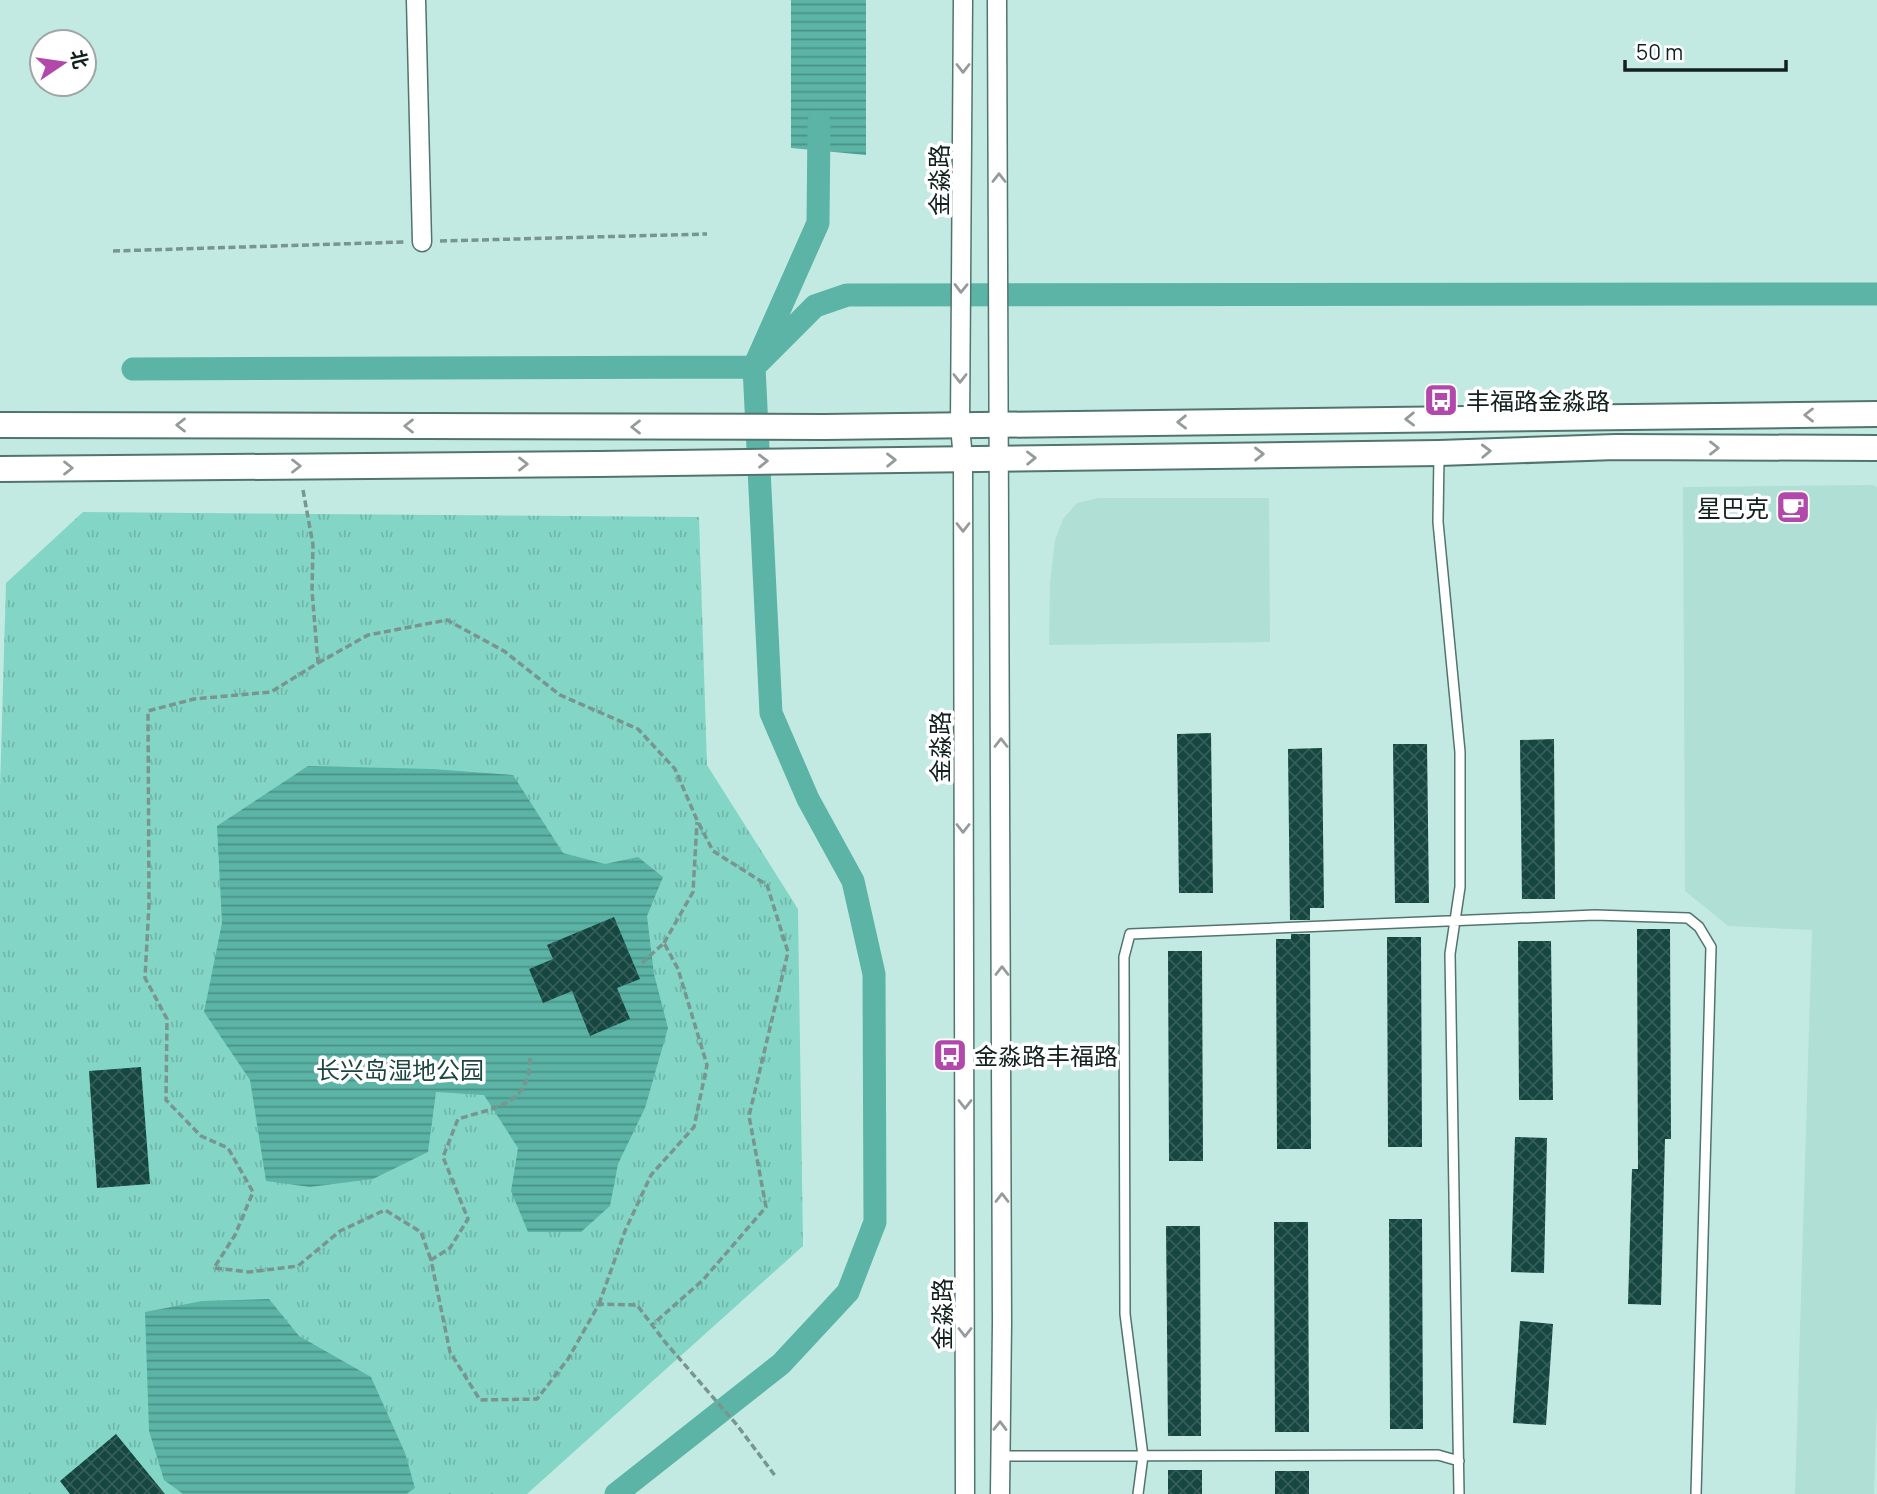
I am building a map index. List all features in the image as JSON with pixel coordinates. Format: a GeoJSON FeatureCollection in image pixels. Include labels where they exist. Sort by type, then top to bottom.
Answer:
{"type":"FeatureCollection","features":[{"type":"Feature","properties":{"kind":"street"},"geometry":{"type":"LineString","coordinates":[[415,0],[422,242]]}},
{"type":"Feature","properties":{"kind":"street","name":"金淼路"},"geometry":{"type":"LineString","coordinates":[[963,0],[960,426],[963,459],[965,1494]]}},
{"type":"Feature","properties":{"kind":"street"},"geometry":{"type":"LineString","coordinates":[[997,0],[1001,458],[1000,1494]]}},
{"type":"Feature","properties":{"kind":"street"},"geometry":{"type":"LineString","coordinates":[[0,425],[704,428],[1877,414]]}},
{"type":"Feature","properties":{"kind":"street"},"geometry":{"type":"LineString","coordinates":[[0,468],[823,461],[1438,453],[1616,447],[1877,449]]}},
{"type":"Feature","properties":{"kind":"lane"},"geometry":{"type":"LineString","coordinates":[[1438,453],[1438,522],[1460,752],[1460,887],[1450,954],[1459,1494]]}},
{"type":"Feature","properties":{"kind":"lane"},"geometry":{"type":"LineString","coordinates":[[1138,1494],[1143,1456],[1125,1314],[1124,957],[1130,934],[1595,915],[1688,918],[1699,927],[1711,947],[1696,1494]]}},
{"type":"Feature","properties":{"kind":"lane"},"geometry":{"type":"LineString","coordinates":[[1000,1456],[1438,1455],[1459,1461]]}},
{"type":"Feature","properties":{"kind":"path"},"geometry":{"type":"LineString","coordinates":[[299,466],[313,545],[312,591],[318,663]]}},
{"type":"Feature","properties":{"kind":"path"},"geometry":{"type":"LineString","coordinates":[[652,1325],[703,1280],[766,1207],[749,1116],[788,952],[767,885],[713,850],[676,769],[638,729],[560,695],[504,651],[447,620],[368,635],[271,692],[194,699],[148,711],[149,904],[145,978],[167,1019],[166,1100],[201,1136],[228,1148],[253,1192],[235,1235],[214,1268],[249,1272],[298,1266],[340,1231],[386,1210],[421,1231],[431,1260],[450,1352],[480,1399],[537,1399],[568,1359],[599,1304],[625,1231],[651,1175],[694,1127],[707,1065],[678,969],[664,943]]}},
{"type":"Feature","properties":{"kind":"path"},"geometry":{"type":"LineString","coordinates":[[642,963],[664,943],[693,892],[697,820]]}},
{"type":"Feature","properties":{"kind":"path"},"geometry":{"type":"LineString","coordinates":[[431,1260],[450,1248],[468,1219],[443,1157],[458,1119],[517,1097],[530,1076],[530,1058]]}},
{"type":"Feature","properties":{"kind":"path"},"geometry":{"type":"LineString","coordinates":[[599,1304],[637,1305],[776,1476]]}},
{"type":"Feature","properties":{"kind":"shaded area"},"geometry":{"type":"Polygon","coordinates":[[[791,0],[866,0],[866,155],[791,148],[791,0]]]}},
{"type":"Feature","properties":{"kind":"shaded area"},"geometry":{"type":"Polygon","coordinates":[[[1683,487],[1877,487],[1877,1403],[1874,1494],[1795,1494],[1812,930],[1728,926],[1685,891],[1683,487]]]}},
{"type":"Feature","properties":{"kind":"shaded area"},"geometry":{"type":"Polygon","coordinates":[[[1099,498],[1269,498],[1270,642],[1049,645],[1050,583],[1055,540],[1063,519],[1077,503],[1099,498]]]}},
{"type":"Feature","properties":{"kind":"shaded area"},"geometry":{"type":"Polygon","coordinates":[[[308,766],[432,769],[513,775],[563,853],[605,864],[638,857],[663,877],[647,916],[654,974],[668,1028],[645,1108],[618,1164],[610,1206],[581,1232],[528,1232],[511,1191],[518,1148],[484,1095],[436,1092],[428,1152],[373,1179],[310,1187],[266,1181],[250,1080],[204,1012],[222,923],[217,826],[308,766]]]}},
{"type":"Feature","properties":{"kind":"shaded area"},"geometry":{"type":"Polygon","coordinates":[[[269,1299],[299,1336],[371,1377],[405,1453],[415,1488],[406,1494],[183,1494],[164,1480],[149,1431],[145,1312],[202,1301],[269,1299]]]}},
{"type":"Feature","properties":{"kind":"green space","name":"长兴岛湿地公园"},"geometry":{"type":"Polygon","coordinates":[[[83,512],[699,517],[707,765],[798,909],[803,1246],[527,1494],[0,1494],[0,788],[6,583],[83,512]]]}},
{"type":"Feature","properties":{"kind":"building"},"geometry":{"type":"Polygon","coordinates":[[[1211,733],[1213,893],[1179,893],[1177,734],[1211,733]]]}},
{"type":"Feature","properties":{"kind":"building"},"geometry":{"type":"Polygon","coordinates":[[[1554,739],[1555,899],[1522,899],[1520,740],[1554,739]]]}},
{"type":"Feature","properties":{"kind":"building"},"geometry":{"type":"Polygon","coordinates":[[[1393,744],[1427,744],[1429,903],[1395,903],[1393,744]]]}},
{"type":"Feature","properties":{"kind":"building"},"geometry":{"type":"Polygon","coordinates":[[[1322,748],[1324,908],[1310,908],[1310,920],[1290,920],[1288,749],[1322,748]]]}},
{"type":"Feature","properties":{"kind":"building"},"geometry":{"type":"Polygon","coordinates":[[[614,917],[640,979],[617,988],[630,1019],[590,1036],[572,991],[543,1003],[529,969],[553,959],[547,945],[614,917]]]}},
{"type":"Feature","properties":{"kind":"building"},"geometry":{"type":"Polygon","coordinates":[[[1637,929],[1670,929],[1671,1139],[1665,1139],[1661,1305],[1628,1304],[1632,1169],[1638,1169],[1637,929]]]}},
{"type":"Feature","properties":{"kind":"building"},"geometry":{"type":"Polygon","coordinates":[[[1291,934],[1310,934],[1311,1149],[1277,1149],[1276,939],[1291,939],[1291,934]]]}},
{"type":"Feature","properties":{"kind":"building"},"geometry":{"type":"Polygon","coordinates":[[[1387,937],[1421,937],[1422,1147],[1388,1147],[1387,937]]]}},
{"type":"Feature","properties":{"kind":"building"},"geometry":{"type":"Polygon","coordinates":[[[1518,941],[1551,941],[1553,1100],[1519,1100],[1518,941]]]}},
{"type":"Feature","properties":{"kind":"building"},"geometry":{"type":"Polygon","coordinates":[[[1168,951],[1202,951],[1203,1161],[1169,1161],[1168,951]]]}},
{"type":"Feature","properties":{"kind":"building"},"geometry":{"type":"Polygon","coordinates":[[[141,1067],[150,1184],[97,1188],[89,1071],[141,1067]]]}},
{"type":"Feature","properties":{"kind":"building"},"geometry":{"type":"Polygon","coordinates":[[[1515,1137],[1547,1138],[1544,1273],[1511,1272],[1515,1137]]]}},
{"type":"Feature","properties":{"kind":"building"},"geometry":{"type":"Polygon","coordinates":[[[1389,1219],[1422,1219],[1423,1429],[1390,1429],[1389,1219]]]}},
{"type":"Feature","properties":{"kind":"building"},"geometry":{"type":"Polygon","coordinates":[[[1274,1222],[1308,1222],[1309,1432],[1275,1432],[1274,1222]]]}},
{"type":"Feature","properties":{"kind":"building"},"geometry":{"type":"Polygon","coordinates":[[[1166,1226],[1200,1226],[1201,1436],[1168,1436],[1166,1226]]]}},
{"type":"Feature","properties":{"kind":"building"},"geometry":{"type":"Polygon","coordinates":[[[1520,1321],[1553,1324],[1546,1425],[1513,1423],[1520,1321]]]}},
{"type":"Feature","properties":{"kind":"building"},"geometry":{"type":"Polygon","coordinates":[[[116,1434],[165,1494],[70,1494],[60,1481],[116,1434]]]}},
{"type":"Feature","properties":{"kind":"building"},"geometry":{"type":"Polygon","coordinates":[[[1168,1470],[1202,1470],[1202,1494],[1168,1494],[1168,1470]]]}},
{"type":"Feature","properties":{"kind":"building"},"geometry":{"type":"Polygon","coordinates":[[[1275,1471],[1309,1471],[1309,1494],[1275,1494],[1275,1471]]]}},
{"type":"Feature","properties":{"kind":"waterway"},"geometry":{"type":"LineString","coordinates":[[616,1494],[781,1364],[848,1292],[875,1222],[874,974],[853,881],[808,799],[771,713],[754,367],[818,223],[819,122]]}},
{"type":"Feature","properties":{"kind":"waterway"},"geometry":{"type":"LineString","coordinates":[[133,369],[754,367],[815,306],[847,295],[1877,294]]}},
{"type":"Feature","properties":{"kind":"place","name":"丰福路金淼路"},"geometry":{"type":"Point","coordinates":[1441,400]}},
{"type":"Feature","properties":{"kind":"place","name":"星巴克"},"geometry":{"type":"Point","coordinates":[1793,507]}},
{"type":"Feature","properties":{"kind":"place","name":"金淼路丰福路"},"geometry":{"type":"Point","coordinates":[950,1055]}}]}
